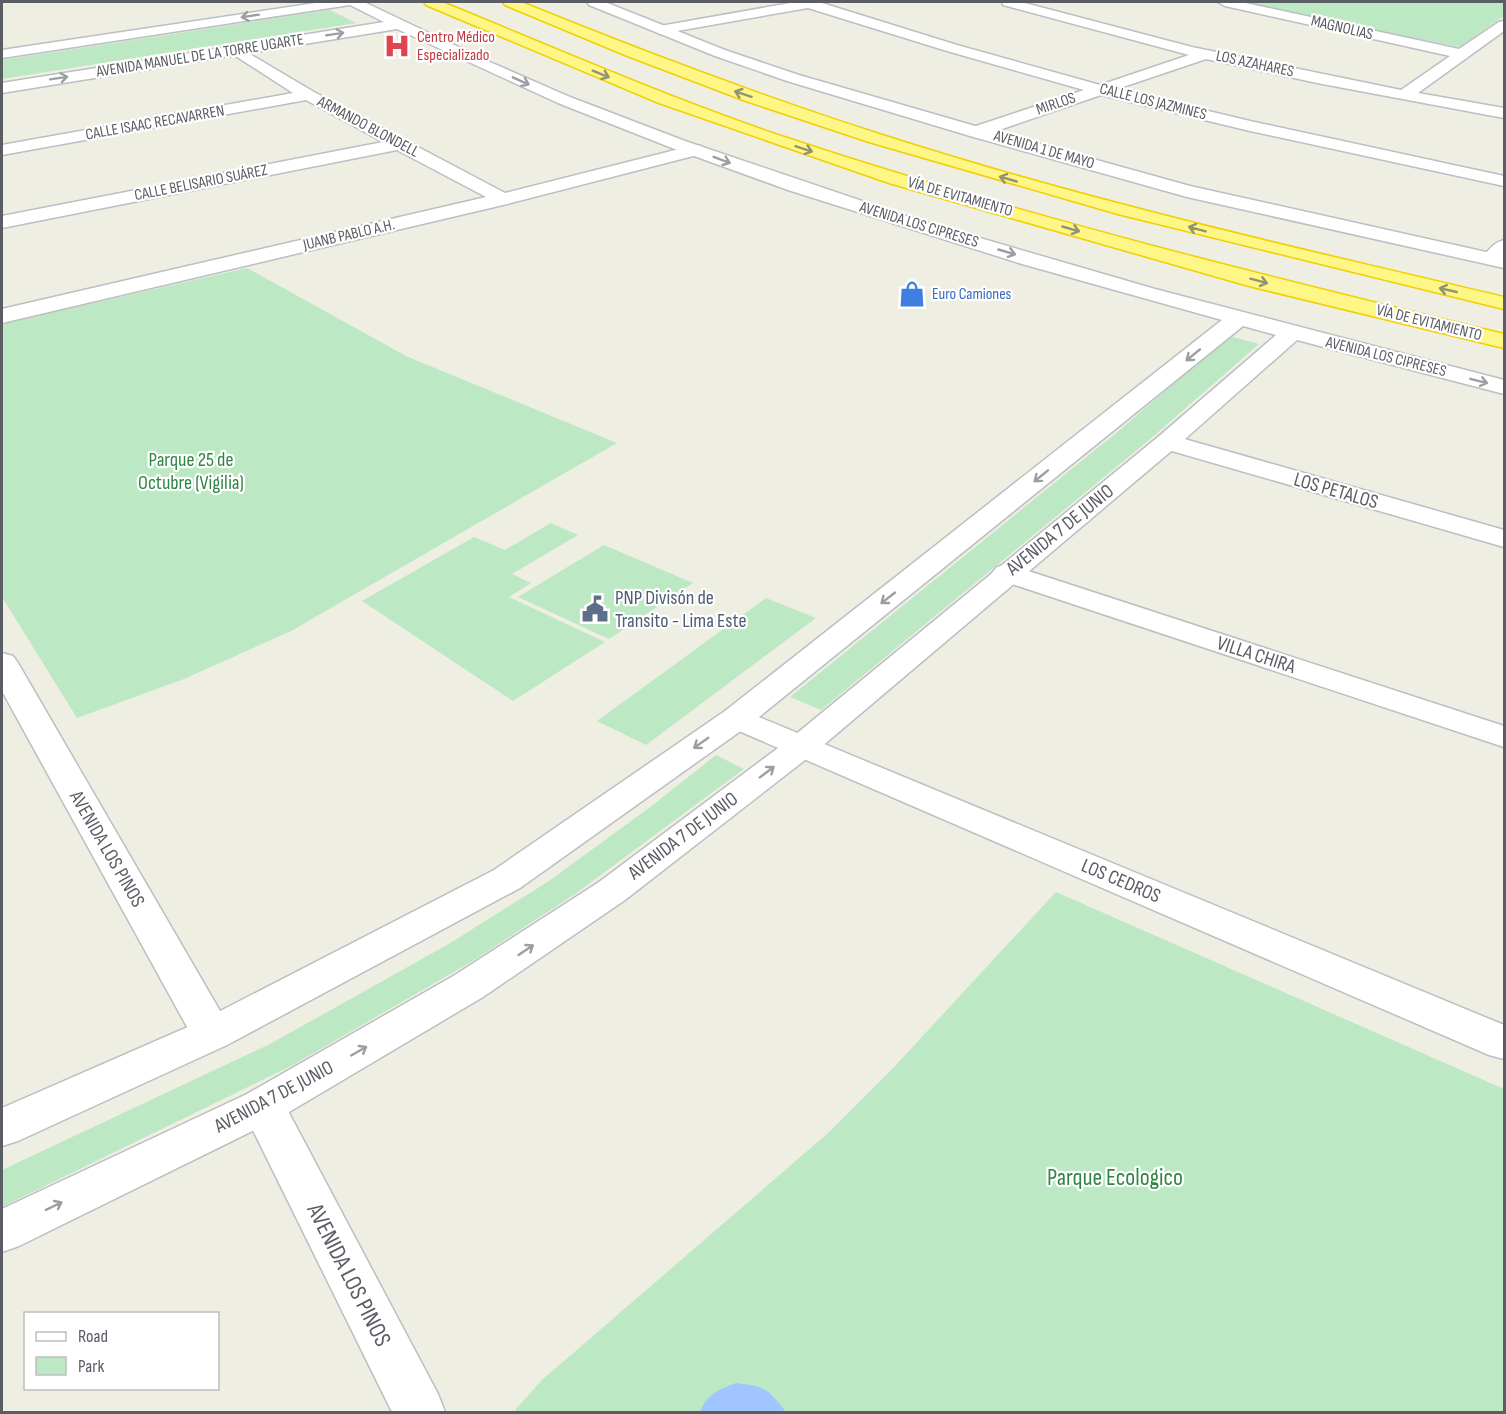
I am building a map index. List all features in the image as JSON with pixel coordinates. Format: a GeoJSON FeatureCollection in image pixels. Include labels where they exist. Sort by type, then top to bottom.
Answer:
{"type":"FeatureCollection","features":[{"type":"Feature","properties":{"kind":"highway","name":"VÍA DE EVITAMIENTO"},"geometry":{"type":"LineString","coordinates":[[431,2],[665,100],[896,179],[1257,280],[1504,341]]}},
{"type":"Feature","properties":{"kind":"highway","name":"VÍA DE EVITAMIENTO"},"geometry":{"type":"LineString","coordinates":[[510,2],[634,54],[725,88],[943,160],[1263,247],[1504,303]]}},
{"type":"Feature","properties":{"kind":"street","name":"AVENIDA MANUEL DE LA TORRE UGARTE"},"geometry":{"type":"LineString","coordinates":[[2,54],[346,2]]}},
{"type":"Feature","properties":{"kind":"street","name":"AVENIDA LOS CIPRESES"},"geometry":{"type":"LineString","coordinates":[[354,2],[563,100],[799,187],[961,238],[1239,318],[1504,387]]}},
{"type":"Feature","properties":{"kind":"street","name":"AVENIDA 1 DE MAYO"},"geometry":{"type":"LineString","coordinates":[[594,2],[660,30],[793,78],[976,132],[1187,191],[1500,256]]}},
{"type":"Feature","properties":{"kind":"street"},"geometry":{"type":"LineString","coordinates":[[660,30],[811,2]]}},
{"type":"Feature","properties":{"kind":"street","name":"CALLE LOS JAZMINES"},"geometry":{"type":"LineString","coordinates":[[811,2],[935,44],[1098,89],[1304,138],[1504,181]]}},
{"type":"Feature","properties":{"kind":"street","name":"LOS AZAHARES"},"geometry":{"type":"LineString","coordinates":[[1008,2],[1205,54],[1504,113]]}},
{"type":"Feature","properties":{"kind":"street","name":"MAGNOLIAS"},"geometry":{"type":"LineString","coordinates":[[1225,2],[1460,54]]}},
{"type":"Feature","properties":{"kind":"street","name":"AVENIDA MANUEL DE LA TORRE UGARTE"},"geometry":{"type":"LineString","coordinates":[[2,88],[399,24]]}},
{"type":"Feature","properties":{"kind":"street"},"geometry":{"type":"LineString","coordinates":[[1404,95],[1504,25]]}},
{"type":"Feature","properties":{"kind":"street","name":"ARMANDO BLONDELL"},"geometry":{"type":"LineString","coordinates":[[236,50],[308,95],[503,199]]}},
{"type":"Feature","properties":{"kind":"street","name":"MIRLOS"},"geometry":{"type":"LineString","coordinates":[[976,132],[1205,54]]}},
{"type":"Feature","properties":{"kind":"street","name":"CALLE ISAAC RECAVARREN"},"geometry":{"type":"LineString","coordinates":[[2,150],[308,95]]}},
{"type":"Feature","properties":{"kind":"street","name":"CALLE BELISARIO SUÁREZ"},"geometry":{"type":"LineString","coordinates":[[2,222],[399,144]]}},
{"type":"Feature","properties":{"kind":"street","name":"JUANB PABLO A.H."},"geometry":{"type":"LineString","coordinates":[[2,316],[503,199],[695,150]]}},
{"type":"Feature","properties":{"kind":"street"},"geometry":{"type":"LineString","coordinates":[[2,1128],[212,1034],[507,879],[737,718],[1239,318]]}},
{"type":"Feature","properties":{"kind":"street","name":"AVENIDA 7 DE JUNIO"},"geometry":{"type":"LineString","coordinates":[[2,1231],[263,1106],[403,1026],[500,967],[612,891],[802,746],[1167,442],[1292,333]]}},
{"type":"Feature","properties":{"kind":"street","name":"LOS PETALOS"},"geometry":{"type":"LineString","coordinates":[[1167,442],[1504,539]]}},
{"type":"Feature","properties":{"kind":"street","name":"VILLA CHIRA"},"geometry":{"type":"LineString","coordinates":[[1007,573],[1504,737]]}},
{"type":"Feature","properties":{"kind":"street","name":"AVENIDA LOS PINOS"},"geometry":{"type":"LineString","coordinates":[[2,663],[212,1034]]}},
{"type":"Feature","properties":{"kind":"street","name":"LOS CEDROS"},"geometry":{"type":"LineString","coordinates":[[737,718],[1504,1043]]}},
{"type":"Feature","properties":{"kind":"street","name":"AVENIDA LOS PINOS"},"geometry":{"type":"LineString","coordinates":[[263,1106],[419,1413]]}},
{"type":"Feature","properties":{"kind":"green space"},"geometry":{"type":"Polygon","coordinates":[[[1233,2],[1504,2],[1504,16],[1460,47],[1233,2]]]}},
{"type":"Feature","properties":{"kind":"green space"},"geometry":{"type":"Polygon","coordinates":[[[330,10],[356,23],[2,79],[2,60],[330,10]]]}},
{"type":"Feature","properties":{"kind":"green space","name":"Parque 25 de Octubre (Vigilia)"},"geometry":{"type":"Polygon","coordinates":[[[247,268],[406,356],[617,443],[291,631],[184,679],[77,718],[2,597],[2,324],[247,268]]]}},
{"type":"Feature","properties":{"kind":"green space"},"geometry":{"type":"Polygon","coordinates":[[[1229,336],[1259,344],[1149,440],[821,710],[790,697],[1121,429],[1229,336]]]}},
{"type":"Feature","properties":{"kind":"green space"},"geometry":{"type":"Polygon","coordinates":[[[551,523],[578,535],[512,574],[531,583],[509,597],[605,642],[513,701],[362,601],[474,537],[505,550],[551,523]]]}},
{"type":"Feature","properties":{"kind":"green space"},"geometry":{"type":"Polygon","coordinates":[[[604,545],[693,583],[609,639],[518,597],[604,545]]]}},
{"type":"Feature","properties":{"kind":"green space"},"geometry":{"type":"Polygon","coordinates":[[[766,598],[816,618],[646,745],[597,721],[766,598]]]}},
{"type":"Feature","properties":{"kind":"green space"},"geometry":{"type":"Polygon","coordinates":[[[716,755],[744,769],[575,894],[471,962],[291,1066],[2,1207],[2,1170],[270,1044],[447,945],[549,881],[653,805],[716,755]]]}},
{"type":"Feature","properties":{"kind":"green space","name":"Parque Ecologico"},"geometry":{"type":"Polygon","coordinates":[[[1056,892],[1504,1089],[1504,1412],[517,1412],[515,1410],[542,1380],[827,1134],[894,1067],[1056,892]]]}},
{"type":"Feature","properties":{"kind":"water"},"geometry":{"type":"Polygon","coordinates":[[[736,1383],[766,1390],[786,1412],[700,1412],[714,1393],[736,1383]]]}},
{"type":"Feature","properties":{"kind":"place","name":"Centro Médico Especializado"},"geometry":{"type":"Point","coordinates":[397,46]}},
{"type":"Feature","properties":{"kind":"place","name":"Euro Camiones"},"geometry":{"type":"Point","coordinates":[912,294]}},
{"type":"Feature","properties":{"kind":"place","name":"PNP Divisón de Transito - Lima Este"},"geometry":{"type":"Point","coordinates":[595,609]}}]}
